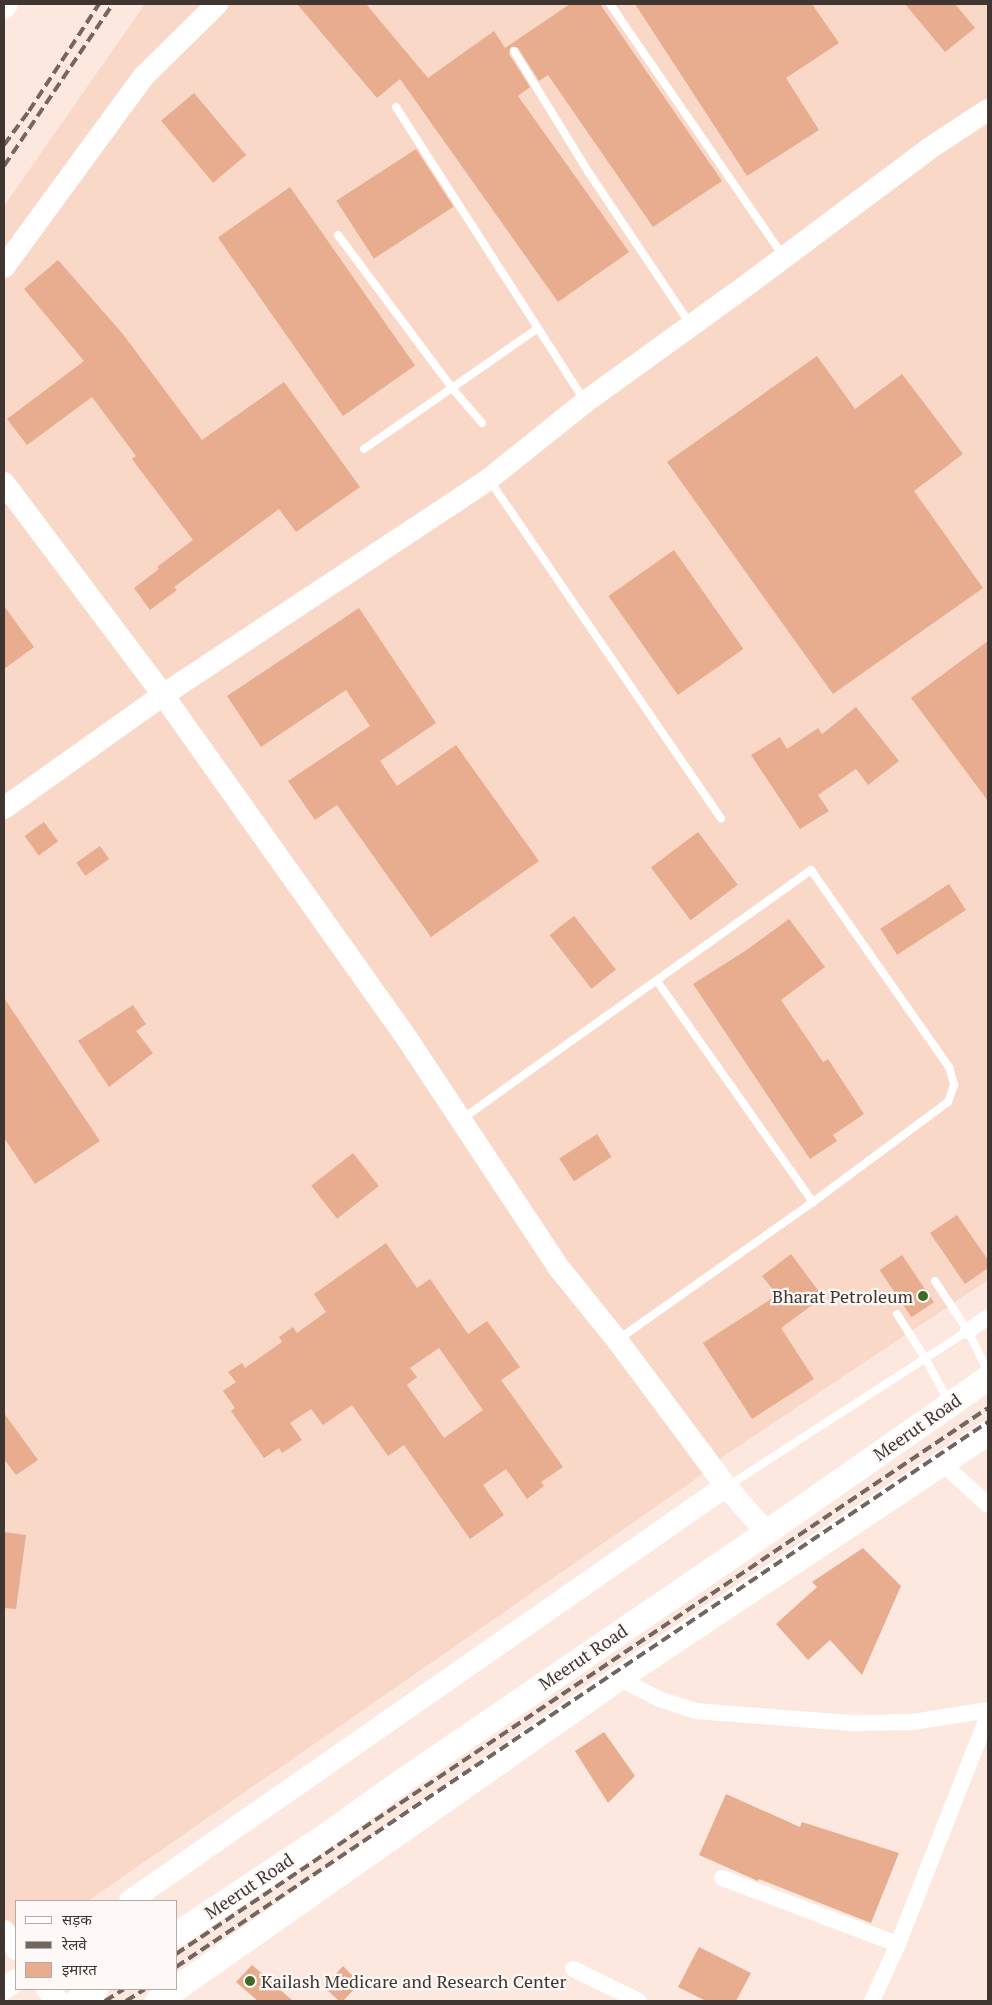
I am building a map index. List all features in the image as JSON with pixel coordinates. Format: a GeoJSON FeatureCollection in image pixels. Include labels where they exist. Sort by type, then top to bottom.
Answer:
{"type":"FeatureCollection","features":[{"type":"Feature","properties":{"kind":"main road","name":"Meerut Road"},"geometry":{"type":"LineString","coordinates":[[178,1933],[333,1830],[988,1377]]}},
{"type":"Feature","properties":{"kind":"main road"},"geometry":{"type":"LineString","coordinates":[[178,1988],[618,1678],[988,1432]]}},
{"type":"Feature","properties":{"kind":"main road"},"geometry":{"type":"LineString","coordinates":[[766,1532],[791,1564]]}},
{"type":"Feature","properties":{"kind":"main road"},"geometry":{"type":"LineString","coordinates":[[76,2001],[93,1990]]}},
{"type":"Feature","properties":{"kind":"street"},"geometry":{"type":"LineString","coordinates":[[4,8],[7,4]]}},
{"type":"Feature","properties":{"kind":"street"},"geometry":{"type":"LineString","coordinates":[[4,267],[144,76],[217,4]]}},
{"type":"Feature","properties":{"kind":"street"},"geometry":{"type":"LineString","coordinates":[[4,808],[163,695],[489,479],[585,402],[784,258],[930,148],[988,110]]}},
{"type":"Feature","properties":{"kind":"street"},"geometry":{"type":"LineString","coordinates":[[4,484],[163,695],[404,1034],[459,1120],[559,1268],[617,1340],[726,1486],[766,1532]]}},
{"type":"Feature","properties":{"kind":"street"},"geometry":{"type":"LineString","coordinates":[[968,1331],[988,1317]]}},
{"type":"Feature","properties":{"kind":"street"},"geometry":{"type":"LineString","coordinates":[[942,1463],[988,1505]]}},
{"type":"Feature","properties":{"kind":"street"},"geometry":{"type":"LineString","coordinates":[[131,1900],[726,1486]]}},
{"type":"Feature","properties":{"kind":"street"},"geometry":{"type":"LineString","coordinates":[[618,1678],[659,1699],[695,1711],[852,1723],[913,1722],[988,1710]]}},
{"type":"Feature","properties":{"kind":"street"},"geometry":{"type":"LineString","coordinates":[[872,2001],[898,1944],[988,1716]]}},
{"type":"Feature","properties":{"kind":"street"},"geometry":{"type":"LineString","coordinates":[[722,1878],[898,1944]]}},
{"type":"Feature","properties":{"kind":"street"},"geometry":{"type":"LineString","coordinates":[[4,1931],[15,1948]]}},
{"type":"Feature","properties":{"kind":"street"},"geometry":{"type":"LineString","coordinates":[[573,1969],[639,2001]]}},
{"type":"Feature","properties":{"kind":"street"},"geometry":{"type":"LineString","coordinates":[[4,1989],[15,1981]]}},
{"type":"Feature","properties":{"kind":"street"},"geometry":{"type":"LineString","coordinates":[[48,1990],[58,2001]]}},
{"type":"Feature","properties":{"kind":"lane"},"geometry":{"type":"LineString","coordinates":[[610,4],[784,258]]}},
{"type":"Feature","properties":{"kind":"lane"},"geometry":{"type":"LineString","coordinates":[[514,51],[589,173],[691,325]]}},
{"type":"Feature","properties":{"kind":"lane"},"geometry":{"type":"LineString","coordinates":[[396,107],[585,402]]}},
{"type":"Feature","properties":{"kind":"lane"},"geometry":{"type":"LineString","coordinates":[[338,235],[452,388],[482,423]]}},
{"type":"Feature","properties":{"kind":"lane"},"geometry":{"type":"LineString","coordinates":[[364,449],[538,328]]}},
{"type":"Feature","properties":{"kind":"lane"},"geometry":{"type":"LineString","coordinates":[[489,479],[721,818]]}},
{"type":"Feature","properties":{"kind":"lane"},"geometry":{"type":"LineString","coordinates":[[459,1120],[811,870],[950,1067],[954,1085],[948,1102],[813,1202],[617,1340]]}},
{"type":"Feature","properties":{"kind":"lane"},"geometry":{"type":"LineString","coordinates":[[657,981],[813,1202]]}},
{"type":"Feature","properties":{"kind":"lane"},"geometry":{"type":"LineString","coordinates":[[936,1281],[968,1331],[988,1372]]}},
{"type":"Feature","properties":{"kind":"lane"},"geometry":{"type":"LineString","coordinates":[[897,1314],[925,1358],[950,1404]]}},
{"type":"Feature","properties":{"kind":"lane"},"geometry":{"type":"LineString","coordinates":[[726,1486],[968,1331]]}},
{"type":"Feature","properties":{"kind":"shaded area"},"geometry":{"type":"Polygon","coordinates":[[[145,4],[988,4],[988,1280],[728,1453],[690,1483],[89,1900],[15,1900],[15,1949],[4,1956],[4,206],[145,4]]]}},
{"type":"Feature","properties":{"kind":"building"},"geometry":{"type":"Polygon","coordinates":[[[297,4],[366,4],[428,78],[494,31],[505,48],[570,4],[600,4],[722,181],[653,227],[548,75],[539,81],[518,48],[511,47],[509,54],[530,87],[518,96],[629,252],[558,302],[400,79],[377,98],[297,4]]]}},
{"type":"Feature","properties":{"kind":"building"},"geometry":{"type":"Polygon","coordinates":[[[635,4],[812,4],[839,43],[786,78],[819,130],[747,176],[635,4]]]}},
{"type":"Feature","properties":{"kind":"building"},"geometry":{"type":"Polygon","coordinates":[[[905,4],[955,4],[975,28],[945,52],[905,4]]]}},
{"type":"Feature","properties":{"kind":"building"},"geometry":{"type":"Polygon","coordinates":[[[194,93],[246,155],[213,183],[161,121],[194,93]]]}},
{"type":"Feature","properties":{"kind":"building"},"geometry":{"type":"Polygon","coordinates":[[[416,149],[454,207],[374,259],[336,201],[416,149]]]}},
{"type":"Feature","properties":{"kind":"building"},"geometry":{"type":"Polygon","coordinates":[[[290,187],[415,366],[343,416],[218,237],[290,187]]]}},
{"type":"Feature","properties":{"kind":"building"},"geometry":{"type":"Polygon","coordinates":[[[58,260],[122,333],[202,440],[284,382],[360,487],[296,532],[279,509],[174,587],[177,590],[150,610],[134,588],[159,569],[157,567],[193,540],[132,459],[136,456],[92,397],[27,445],[7,419],[84,361],[24,289],[58,260]]]}},
{"type":"Feature","properties":{"kind":"building"},"geometry":{"type":"Polygon","coordinates":[[[817,356],[855,409],[902,374],[963,454],[914,491],[983,588],[833,694],[667,462],[817,356]]]}},
{"type":"Feature","properties":{"kind":"building"},"geometry":{"type":"Polygon","coordinates":[[[674,550],[743,649],[678,695],[608,596],[674,550]]]}},
{"type":"Feature","properties":{"kind":"building"},"geometry":{"type":"Polygon","coordinates":[[[4,606],[34,647],[4,669],[4,606]]]}},
{"type":"Feature","properties":{"kind":"building"},"geometry":{"type":"Polygon","coordinates":[[[359,608],[436,723],[380,761],[397,786],[456,745],[539,861],[431,937],[337,805],[315,820],[288,781],[370,726],[346,690],[261,747],[227,696],[359,608]]]}},
{"type":"Feature","properties":{"kind":"building"},"geometry":{"type":"Polygon","coordinates":[[[988,641],[988,801],[911,698],[988,641]]]}},
{"type":"Feature","properties":{"kind":"building"},"geometry":{"type":"Polygon","coordinates":[[[856,707],[899,761],[868,785],[856,769],[818,795],[829,811],[800,829],[751,755],[780,737],[787,749],[818,728],[822,734],[856,707]]]}},
{"type":"Feature","properties":{"kind":"building"},"geometry":{"type":"Polygon","coordinates":[[[44,822],[58,841],[39,856],[25,836],[44,822]]]}},
{"type":"Feature","properties":{"kind":"building"},"geometry":{"type":"Polygon","coordinates":[[[698,832],[738,885],[691,920],[651,868],[698,832]]]}},
{"type":"Feature","properties":{"kind":"building"},"geometry":{"type":"Polygon","coordinates":[[[100,846],[109,859],[85,876],[76,863],[100,846]]]}},
{"type":"Feature","properties":{"kind":"building"},"geometry":{"type":"Polygon","coordinates":[[[949,884],[966,910],[897,955],[880,929],[949,884]]]}},
{"type":"Feature","properties":{"kind":"building"},"geometry":{"type":"Polygon","coordinates":[[[574,916],[616,970],[591,989],[550,935],[574,916]]]}},
{"type":"Feature","properties":{"kind":"building"},"geometry":{"type":"Polygon","coordinates":[[[789,919],[825,967],[781,1000],[823,1062],[828,1059],[864,1114],[833,1135],[837,1141],[810,1159],[693,984],[745,951],[789,919]]]}},
{"type":"Feature","properties":{"kind":"building"},"geometry":{"type":"Polygon","coordinates":[[[4,998],[100,1141],[35,1184],[4,1138],[4,998]]]}},
{"type":"Feature","properties":{"kind":"building"},"geometry":{"type":"Polygon","coordinates":[[[133,1005],[146,1024],[136,1031],[153,1053],[109,1087],[78,1041],[133,1005]]]}},
{"type":"Feature","properties":{"kind":"building"},"geometry":{"type":"Polygon","coordinates":[[[597,1134],[612,1157],[574,1181],[559,1159],[597,1134]]]}},
{"type":"Feature","properties":{"kind":"building"},"geometry":{"type":"Polygon","coordinates":[[[353,1153],[379,1186],[337,1219],[311,1186],[353,1153]]]}},
{"type":"Feature","properties":{"kind":"building"},"geometry":{"type":"Polygon","coordinates":[[[957,1215],[988,1260],[988,1268],[965,1284],[930,1233],[957,1215]]]}},
{"type":"Feature","properties":{"kind":"building"},"geometry":{"type":"Polygon","coordinates":[[[386,1243],[417,1288],[430,1279],[468,1334],[487,1321],[520,1367],[501,1380],[563,1467],[541,1482],[544,1486],[527,1499],[506,1469],[483,1485],[504,1515],[470,1539],[404,1445],[388,1456],[352,1405],[323,1425],[311,1409],[290,1423],[302,1440],[282,1453],[279,1448],[264,1458],[231,1411],[235,1408],[223,1391],[236,1382],[228,1372],[242,1363],[245,1368],[282,1342],[279,1337],[293,1327],[297,1333],[326,1312],[314,1294],[386,1243]],[[439,1348],[410,1368],[417,1377],[407,1385],[444,1438],[483,1410],[439,1348]]]}},
{"type":"Feature","properties":{"kind":"building"},"geometry":{"type":"Polygon","coordinates":[[[791,1254],[823,1297],[781,1328],[814,1379],[752,1419],[703,1343],[777,1295],[762,1276],[791,1254]]]}},
{"type":"Feature","properties":{"kind":"building"},"geometry":{"type":"Polygon","coordinates":[[[902,1255],[934,1302],[911,1317],[880,1270],[902,1255]]]}},
{"type":"Feature","properties":{"kind":"building"},"geometry":{"type":"Polygon","coordinates":[[[4,1413],[38,1460],[16,1475],[4,1459],[4,1413]]]}},
{"type":"Feature","properties":{"kind":"building"},"geometry":{"type":"Polygon","coordinates":[[[4,1532],[26,1535],[16,1609],[4,1608],[4,1532]]]}},
{"type":"Feature","properties":{"kind":"building"},"geometry":{"type":"Polygon","coordinates":[[[863,1548],[901,1586],[862,1675],[830,1640],[808,1660],[776,1624],[817,1587],[812,1582],[863,1548]]]}},
{"type":"Feature","properties":{"kind":"building"},"geometry":{"type":"Polygon","coordinates":[[[604,1732],[635,1776],[608,1803],[575,1751],[604,1732]]]}},
{"type":"Feature","properties":{"kind":"building"},"geometry":{"type":"Polygon","coordinates":[[[726,1794],[800,1827],[802,1822],[899,1853],[871,1923],[759,1879],[758,1881],[699,1855],[726,1794]]]}},
{"type":"Feature","properties":{"kind":"building"},"geometry":{"type":"Polygon","coordinates":[[[699,1947],[751,1973],[736,2001],[706,2001],[678,1987],[699,1947]]]}},
{"type":"Feature","properties":{"kind":"building"},"geometry":{"type":"Polygon","coordinates":[[[252,1965],[293,2001],[258,2001],[236,1982],[252,1965]]]}},
{"type":"Feature","properties":{"kind":"building"},"geometry":{"type":"Polygon","coordinates":[[[343,1966],[360,1983],[343,2001],[339,2001],[324,1987],[343,1966]]]}},
{"type":"Feature","properties":{"kind":"railway"},"geometry":{"type":"LineString","coordinates":[[4,145],[29,111],[99,4]]}},
{"type":"Feature","properties":{"kind":"railway"},"geometry":{"type":"LineString","coordinates":[[4,166],[113,4]]}},
{"type":"Feature","properties":{"kind":"railway"},"geometry":{"type":"LineString","coordinates":[[178,1953],[988,1408]]}},
{"type":"Feature","properties":{"kind":"railway"},"geometry":{"type":"LineString","coordinates":[[178,1966],[988,1422]]}},
{"type":"Feature","properties":{"kind":"railway"},"geometry":{"type":"LineString","coordinates":[[105,2001],[122,1990]]}},
{"type":"Feature","properties":{"kind":"railway"},"geometry":{"type":"LineString","coordinates":[[126,2001],[143,1990]]}},
{"type":"Feature","properties":{"kind":"place","name":"Bharat Petroleum"},"geometry":{"type":"Point","coordinates":[923,1296]}},
{"type":"Feature","properties":{"kind":"place","name":"Kailash Medicare and Research Center"},"geometry":{"type":"Point","coordinates":[250,1981]}}]}
